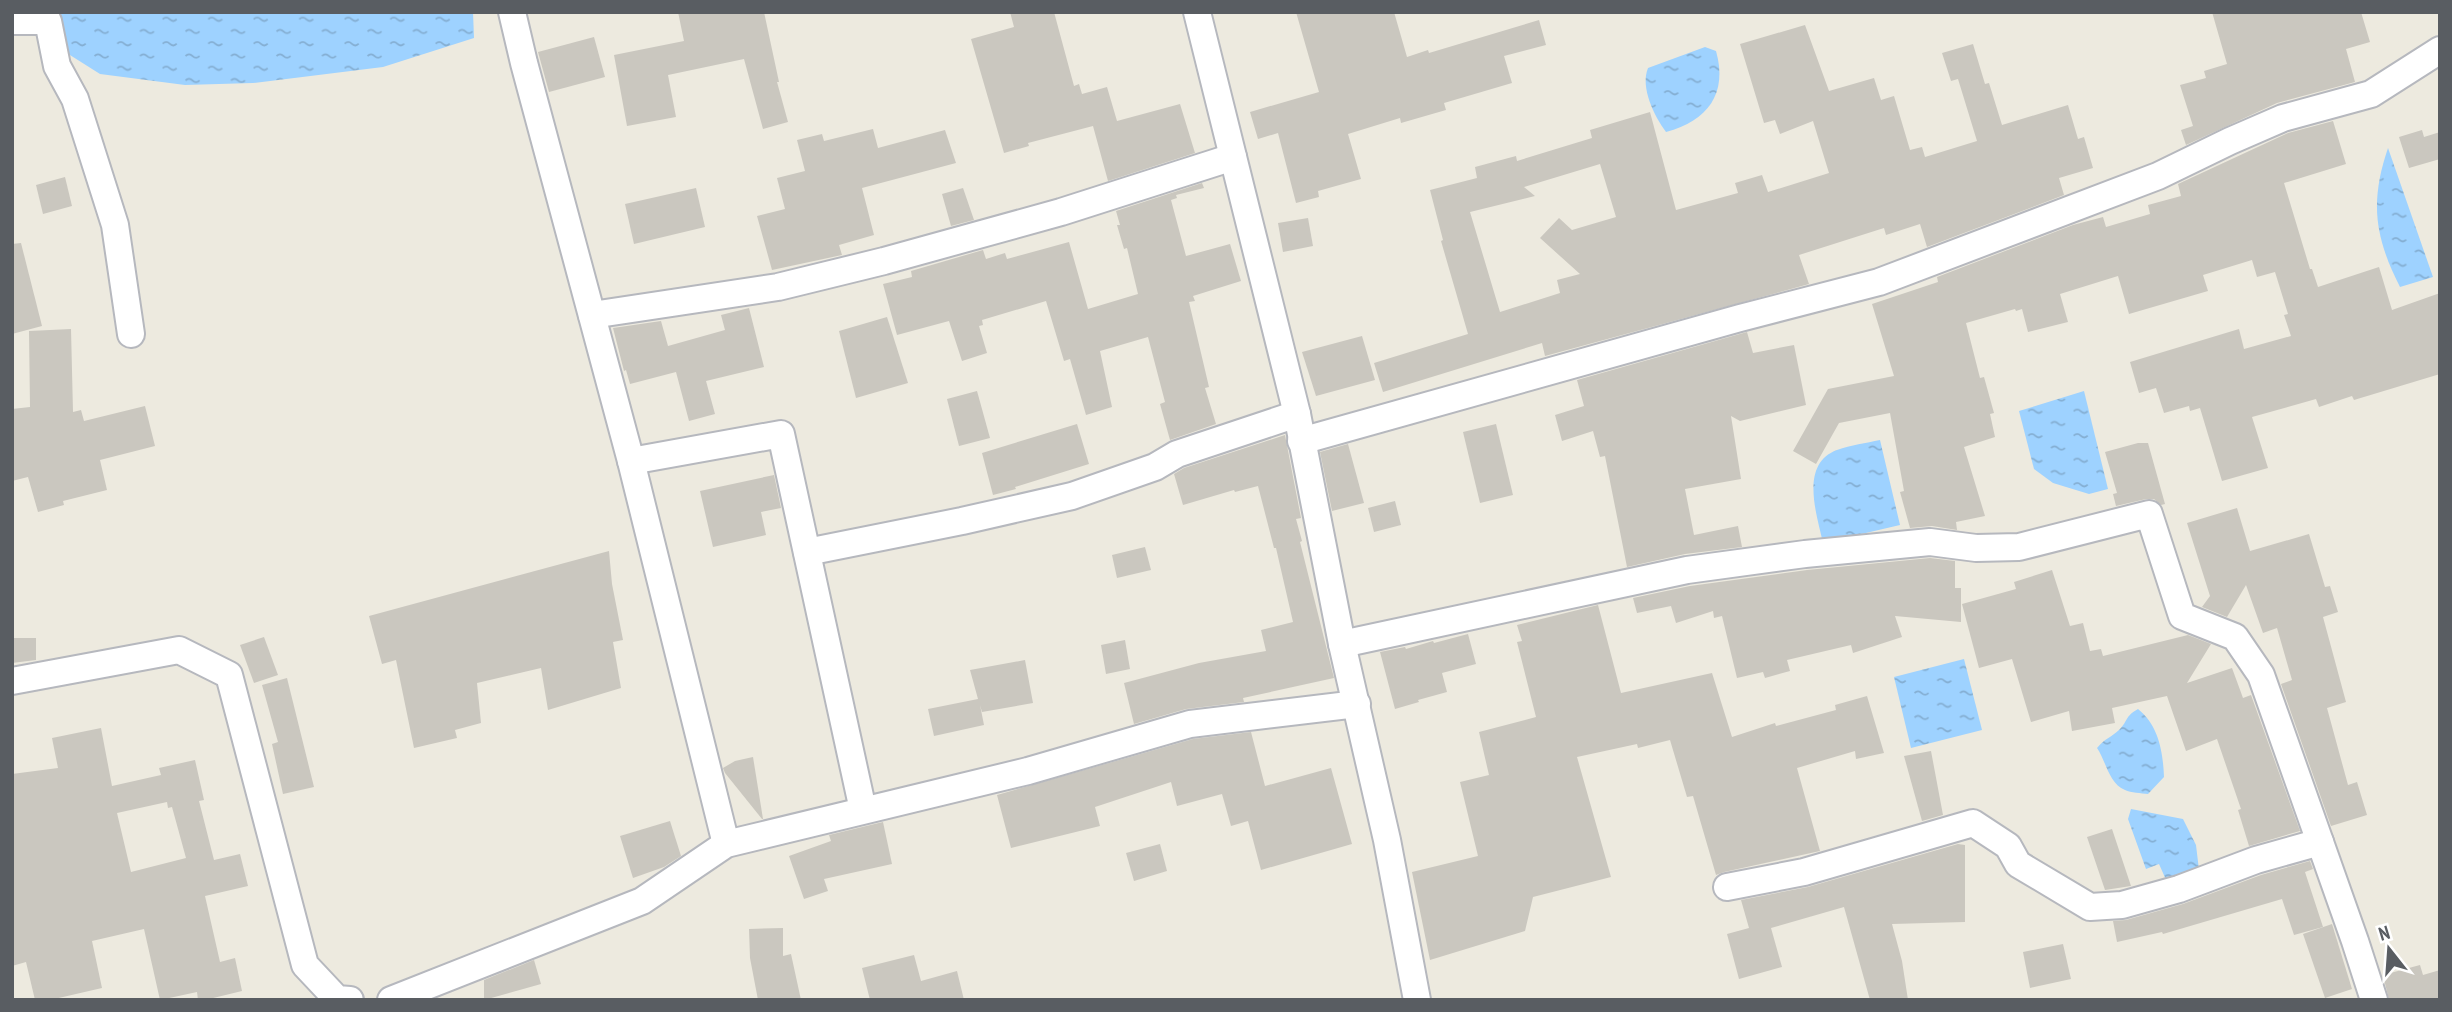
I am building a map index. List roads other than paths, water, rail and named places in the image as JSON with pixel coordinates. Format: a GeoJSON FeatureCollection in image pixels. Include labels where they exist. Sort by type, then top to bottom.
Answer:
{"type":"FeatureCollection","features":[{"type":"Feature","properties":{"kind":"street"},"geometry":{"type":"LineString","coordinates":[[512,12],[631,461],[726,844]]}},
{"type":"Feature","properties":{"kind":"street"},"geometry":{"type":"LineString","coordinates":[[1196,12],[1297,414],[1342,644],[1387,840],[1417,1000]]}},
{"type":"Feature","properties":{"kind":"street"},"geometry":{"type":"LineString","coordinates":[[12,21],[48,22],[57,66],[75,99],[116,225],[131,334]]}},
{"type":"Feature","properties":{"kind":"street"},"geometry":{"type":"LineString","coordinates":[[1301,440],[1879,282],[2158,176],[2283,118],[2371,94],[2440,50]]}},
{"type":"Feature","properties":{"kind":"street"},"geometry":{"type":"LineString","coordinates":[[592,315],[778,287],[884,261],[1061,212],[1233,156]]}},
{"type":"Feature","properties":{"kind":"street"},"geometry":{"type":"LineString","coordinates":[[807,552],[1072,496],[1155,467],[1177,454],[1297,414]]}},
{"type":"Feature","properties":{"kind":"street"},"geometry":{"type":"LineString","coordinates":[[631,461],[781,434],[863,810]]}},
{"type":"Feature","properties":{"kind":"street"},"geometry":{"type":"LineString","coordinates":[[1342,644],[1687,570],[1805,554],[1930,542],[1976,548],[2019,547],[2149,514],[2182,616],[2235,637],[2261,675],[2374,1000]]}},
{"type":"Feature","properties":{"kind":"street"},"geometry":{"type":"LineString","coordinates":[[12,681],[179,650],[229,675],[305,965],[337,999],[350,1000]]}},
{"type":"Feature","properties":{"kind":"street"},"geometry":{"type":"LineString","coordinates":[[391,1000],[642,901],[726,844],[1028,771],[1190,724],[1357,704]]}},
{"type":"Feature","properties":{"kind":"street"},"geometry":{"type":"LineString","coordinates":[[1727,887],[1804,872],[1973,823],[2008,846],[2018,864],[2090,907],[2122,905],[2179,889],[2256,860],[2320,842]]}},
{"type":"Feature","properties":{"kind":"water"},"geometry":{"type":"Polygon","coordinates":[[[54,12],[473,12],[474,38],[383,67],[253,83],[185,85],[100,74],[62,50],[54,12]]]}},
{"type":"Feature","properties":{"kind":"water"},"geometry":{"type":"Polygon","coordinates":[[[1705,47],[1716,51],[1719,66],[1717,92],[1703,113],[1693,121],[1666,132],[1653,110],[1647,92],[1648,68],[1705,47]]]}},
{"type":"Feature","properties":{"kind":"water"},"geometry":{"type":"Polygon","coordinates":[[[2388,148],[2433,277],[2400,287],[2385,251],[2378,218],[2379,185],[2388,148]]]}},
{"type":"Feature","properties":{"kind":"water"},"geometry":{"type":"Polygon","coordinates":[[[2084,391],[2108,489],[2089,494],[2053,483],[2034,469],[2019,411],[2084,391]]]}},
{"type":"Feature","properties":{"kind":"water"},"geometry":{"type":"Polygon","coordinates":[[[1880,440],[1900,525],[1823,543],[1814,491],[1818,466],[1825,457],[1837,450],[1880,440]]]}},
{"type":"Feature","properties":{"kind":"water"},"geometry":{"type":"Polygon","coordinates":[[[1964,659],[1982,730],[1911,748],[1894,677],[1964,659]]]}},
{"type":"Feature","properties":{"kind":"water"},"geometry":{"type":"Polygon","coordinates":[[[2138,709],[2155,731],[2162,758],[2164,777],[2148,794],[2130,792],[2115,783],[2097,748],[2119,730],[2138,709]]]}},
{"type":"Feature","properties":{"kind":"water"},"geometry":{"type":"Polygon","coordinates":[[[2131,809],[2183,819],[2196,845],[2199,870],[2167,882],[2159,864],[2146,869],[2128,819],[2131,809]]]}}]}
